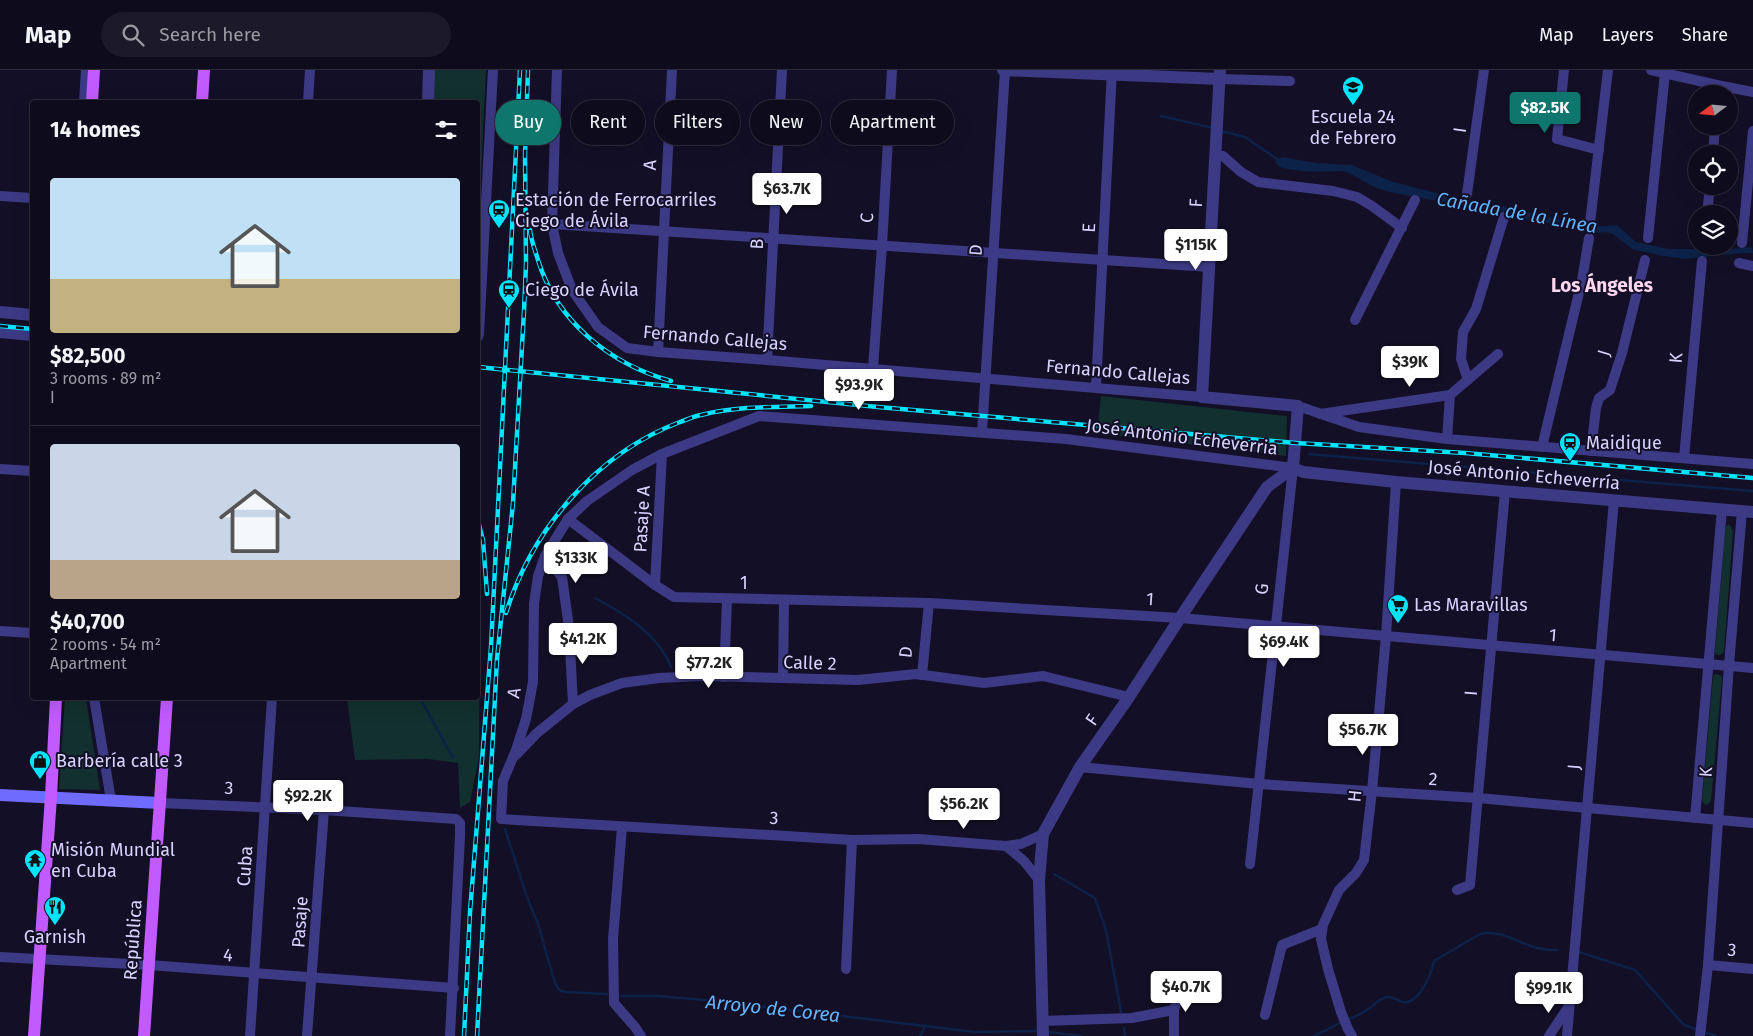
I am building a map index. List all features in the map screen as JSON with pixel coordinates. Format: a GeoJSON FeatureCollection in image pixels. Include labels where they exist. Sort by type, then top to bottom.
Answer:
{"type":"FeatureCollection","features":[{"type":"Feature","properties":{"kind":"main road"},"geometry":{"type":"LineString","coordinates":[[92,100],[94,70]]}},
{"type":"Feature","properties":{"kind":"main road"},"geometry":{"type":"LineString","coordinates":[[202,100],[204,70]]}},
{"type":"Feature","properties":{"kind":"main road"},"geometry":{"type":"LineString","coordinates":[[34,1036],[56,700]]}},
{"type":"Feature","properties":{"kind":"main road","name":"República"},"geometry":{"type":"LineString","coordinates":[[144,1036],[168,700]]}},
{"type":"Feature","properties":{"kind":"main road","name":"3"},"geometry":{"type":"LineString","coordinates":[[0,795],[160,803]]}},
{"type":"Feature","properties":{"kind":"street"},"geometry":{"type":"LineString","coordinates":[[84,100],[86,70]]}},
{"type":"Feature","properties":{"kind":"street"},"geometry":{"type":"LineString","coordinates":[[308,100],[310,70]]}},
{"type":"Feature","properties":{"kind":"street"},"geometry":{"type":"LineString","coordinates":[[428,100],[430,70]]}},
{"type":"Feature","properties":{"kind":"street"},"geometry":{"type":"LineString","coordinates":[[480,334],[482,222],[493,70]]}},
{"type":"Feature","properties":{"kind":"street","name":"Fernando Callejas"},"geometry":{"type":"LineString","coordinates":[[557,70],[552,224],[558,253],[572,290],[598,327],[627,348],[1096,387],[1298,406],[1359,427],[1447,439],[1753,464]]}},
{"type":"Feature","properties":{"kind":"street","name":"A"},"geometry":{"type":"LineString","coordinates":[[658,352],[672,70]]}},
{"type":"Feature","properties":{"kind":"street","name":"B"},"geometry":{"type":"LineString","coordinates":[[767,360],[782,70]]}},
{"type":"Feature","properties":{"kind":"street","name":"C"},"geometry":{"type":"LineString","coordinates":[[873,368],[892,70]]}},
{"type":"Feature","properties":{"kind":"street"},"geometry":{"type":"LineString","coordinates":[[1004,70],[1220,74],[1290,81]]}},
{"type":"Feature","properties":{"kind":"street","name":"D"},"geometry":{"type":"LineString","coordinates":[[982,432],[1004,70]]}},
{"type":"Feature","properties":{"kind":"street","name":"I"},"geometry":{"type":"LineString","coordinates":[[1467,194],[1484,70]]}},
{"type":"Feature","properties":{"kind":"street"},"geometry":{"type":"LineString","coordinates":[[1564,70],[1556,139],[1600,150]]}},
{"type":"Feature","properties":{"kind":"street"},"geometry":{"type":"LineString","coordinates":[[1590,223],[1608,70]]}},
{"type":"Feature","properties":{"kind":"street"},"geometry":{"type":"LineString","coordinates":[[1651,70],[1702,85]]}},
{"type":"Feature","properties":{"kind":"street","name":"E"},"geometry":{"type":"LineString","coordinates":[[1096,387],[1112,72]]}},
{"type":"Feature","properties":{"kind":"street"},"geometry":{"type":"LineString","coordinates":[[1648,238],[1665,73]]}},
{"type":"Feature","properties":{"kind":"street","name":"F"},"geometry":{"type":"LineString","coordinates":[[1202,397],[1220,74]]}},
{"type":"Feature","properties":{"kind":"street"},"geometry":{"type":"LineString","coordinates":[[1738,91],[1753,92]]}},
{"type":"Feature","properties":{"kind":"street"},"geometry":{"type":"LineString","coordinates":[[1742,243],[1753,132]]}},
{"type":"Feature","properties":{"kind":"street"},"geometry":{"type":"LineString","coordinates":[[1216,151],[1241,172],[1258,182],[1332,191],[1357,197],[1402,228]]}},
{"type":"Feature","properties":{"kind":"street"},"geometry":{"type":"LineString","coordinates":[[0,196],[30,198]]}},
{"type":"Feature","properties":{"kind":"street"},"geometry":{"type":"LineString","coordinates":[[1355,320],[1415,200]]}},
{"type":"Feature","properties":{"kind":"street"},"geometry":{"type":"LineString","coordinates":[[1468,380],[1461,359],[1463,332],[1476,310],[1504,217]]}},
{"type":"Feature","properties":{"kind":"street"},"geometry":{"type":"LineString","coordinates":[[552,224],[1210,267]]}},
{"type":"Feature","properties":{"kind":"street"},"geometry":{"type":"LineString","coordinates":[[1542,447],[1582,280],[1589,238]]}},
{"type":"Feature","properties":{"kind":"street","name":"J"},"geometry":{"type":"LineString","coordinates":[[1591,451],[1596,408],[1599,398],[1610,390],[1622,353],[1645,260]]}},
{"type":"Feature","properties":{"kind":"street","name":"K"},"geometry":{"type":"LineString","coordinates":[[1684,458],[1702,261]]}},
{"type":"Feature","properties":{"kind":"street"},"geometry":{"type":"LineString","coordinates":[[1739,263],[1753,266]]}},
{"type":"Feature","properties":{"kind":"street"},"geometry":{"type":"LineString","coordinates":[[0,312],[30,315]]}},
{"type":"Feature","properties":{"kind":"street"},"geometry":{"type":"LineString","coordinates":[[0,333],[30,336]]}},
{"type":"Feature","properties":{"kind":"street"},"geometry":{"type":"LineString","coordinates":[[1318,414],[1450,395],[1498,354]]}},
{"type":"Feature","properties":{"kind":"street"},"geometry":{"type":"LineString","coordinates":[[1447,439],[1450,395]]}},
{"type":"Feature","properties":{"kind":"street","name":"G"},"geometry":{"type":"LineString","coordinates":[[1250,864],[1298,406]]}},
{"type":"Feature","properties":{"kind":"street"},"geometry":{"type":"LineString","coordinates":[[568,519],[609,484],[632,470],[662,454],[759,416],[982,432]]}},
{"type":"Feature","properties":{"kind":"street","name":"José Antonio Echeverria"},"geometry":{"type":"LineString","coordinates":[[982,432],[1066,439],[1293,468]]}},
{"type":"Feature","properties":{"kind":"street","name":"Pasaje A"},"geometry":{"type":"LineString","coordinates":[[655,585],[662,454]]}},
{"type":"Feature","properties":{"kind":"street","name":"F"},"geometry":{"type":"LineString","coordinates":[[1043,1036],[1039,880],[1043,834],[1080,767],[1129,697],[1268,486],[1293,468]]}},
{"type":"Feature","properties":{"kind":"street","name":"José Antonio Echeverría"},"geometry":{"type":"LineString","coordinates":[[1293,468],[1303,472],[1396,482],[1748,511]]}},
{"type":"Feature","properties":{"kind":"street"},"geometry":{"type":"LineString","coordinates":[[0,469],[30,471]]}},
{"type":"Feature","properties":{"kind":"street","name":"H"},"geometry":{"type":"LineString","coordinates":[[1350,1033],[1341,1012],[1321,939],[1322,929],[1339,890],[1356,873],[1364,860],[1386,636],[1396,482]]}},
{"type":"Feature","properties":{"kind":"street","name":"I"},"geometry":{"type":"LineString","coordinates":[[1457,890],[1470,885],[1505,491]]}},
{"type":"Feature","properties":{"kind":"street","name":"J"},"geometry":{"type":"LineString","coordinates":[[1567,1036],[1614,500]]}},
{"type":"Feature","properties":{"kind":"street","name":"K"},"geometry":{"type":"LineString","coordinates":[[1695,818],[1722,509]]}},
{"type":"Feature","properties":{"kind":"street","name":"K"},"geometry":{"type":"LineString","coordinates":[[1700,1031],[1708,966],[1729,665],[1748,511]]}},
{"type":"Feature","properties":{"kind":"street","name":"A"},"geometry":{"type":"LineString","coordinates":[[501,819],[503,781],[526,719],[533,682],[534,604],[538,576],[545,556],[568,519]]}},
{"type":"Feature","properties":{"kind":"street","name":"1"},"geometry":{"type":"LineString","coordinates":[[568,519],[655,585],[674,597],[727,600],[928,603],[1180,618],[1753,668]]}},
{"type":"Feature","properties":{"kind":"street"},"geometry":{"type":"LineString","coordinates":[[545,556],[562,577],[569,628],[574,704]]}},
{"type":"Feature","properties":{"kind":"street"},"geometry":{"type":"LineString","coordinates":[[724,677],[727,600]]}},
{"type":"Feature","properties":{"kind":"street"},"geometry":{"type":"LineString","coordinates":[[783,678],[784,600]]}},
{"type":"Feature","properties":{"kind":"street","name":"D"},"geometry":{"type":"LineString","coordinates":[[922,675],[928,603]]}},
{"type":"Feature","properties":{"kind":"street"},"geometry":{"type":"LineString","coordinates":[[0,631],[30,633]]}},
{"type":"Feature","properties":{"kind":"street","name":"Calle 2"},"geometry":{"type":"LineString","coordinates":[[512,759],[537,733],[574,704],[590,695],[622,683],[659,678],[689,676],[858,680],[922,675],[984,682],[1044,676],[1129,697]]}},
{"type":"Feature","properties":{"kind":"street"},"geometry":{"type":"LineString","coordinates":[[94,700],[111,800]]}},
{"type":"Feature","properties":{"kind":"street","name":"Cuba"},"geometry":{"type":"LineString","coordinates":[[250,1036],[272,700]]}},
{"type":"Feature","properties":{"kind":"street","name":"2"},"geometry":{"type":"LineString","coordinates":[[1080,767],[1259,784],[1478,798],[1753,823]]}},
{"type":"Feature","properties":{"kind":"street","name":"3"},"geometry":{"type":"LineString","coordinates":[[160,803],[324,810],[456,819],[460,823],[460,836],[454,988]]}},
{"type":"Feature","properties":{"kind":"street","name":"Pasaje"},"geometry":{"type":"LineString","coordinates":[[308,1036],[324,810]]}},
{"type":"Feature","properties":{"kind":"street","name":"3"},"geometry":{"type":"LineString","coordinates":[[501,819],[852,840],[919,839],[1006,846],[1021,844],[1043,834]]}},
{"type":"Feature","properties":{"kind":"street"},"geometry":{"type":"LineString","coordinates":[[622,827],[614,940],[614,1003],[641,1036]]}},
{"type":"Feature","properties":{"kind":"street"},"geometry":{"type":"LineString","coordinates":[[846,969],[852,840]]}},
{"type":"Feature","properties":{"kind":"street"},"geometry":{"type":"LineString","coordinates":[[1006,846],[1024,861],[1039,880]]}},
{"type":"Feature","properties":{"kind":"street"},"geometry":{"type":"LineString","coordinates":[[1265,1015],[1282,945],[1322,929]]}},
{"type":"Feature","properties":{"kind":"street","name":"4"},"geometry":{"type":"LineString","coordinates":[[0,957],[149,965],[454,988]]}},
{"type":"Feature","properties":{"kind":"street","name":"3"},"geometry":{"type":"LineString","coordinates":[[1708,966],[1753,969]]}},
{"type":"Feature","properties":{"kind":"street"},"geometry":{"type":"LineString","coordinates":[[1174,1036],[1174,1010],[1181,987]]}},
{"type":"Feature","properties":{"kind":"street"},"geometry":{"type":"LineString","coordinates":[[450,1036],[454,988]]}},
{"type":"Feature","properties":{"kind":"street"},"geometry":{"type":"LineString","coordinates":[[1549,1036],[1570,1005]]}},
{"type":"Feature","properties":{"kind":"street"},"geometry":{"type":"LineString","coordinates":[[1042,1022],[1132,1018],[1174,1010]]}},
{"type":"Feature","properties":{"kind":"green space"},"geometry":{"type":"Polygon","coordinates":[[[432,70],[486,70],[480,200],[480,100],[431,100],[432,70]]]}},
{"type":"Feature","properties":{"kind":"green space"},"geometry":{"type":"Polygon","coordinates":[[[1101,396],[1287,416],[1286,456],[1097,433],[1101,396]]]}},
{"type":"Feature","properties":{"kind":"green space"},"geometry":{"type":"Polygon","coordinates":[[[1729,524],[1733,531],[1724,652],[1716,655],[1725,531],[1726,526],[1729,524]]]}},
{"type":"Feature","properties":{"kind":"green space"},"geometry":{"type":"Polygon","coordinates":[[[1715,674],[1720,675],[1722,678],[1711,801],[1707,805],[1702,800],[1713,677],[1715,674]]]}},
{"type":"Feature","properties":{"kind":"green space"},"geometry":{"type":"Polygon","coordinates":[[[65,700],[86,700],[100,790],[59,789],[65,700]]]}},
{"type":"Feature","properties":{"kind":"green space"},"geometry":{"type":"Polygon","coordinates":[[[347,700],[479,700],[479,757],[470,802],[460,808],[458,763],[428,759],[355,760],[347,700]]]}},
{"type":"Feature","properties":{"kind":"water","name":"Cañada de la Línea"},"geometry":{"type":"Polygon","coordinates":[[[1282,157],[1316,163],[1352,165],[1393,182],[1488,206],[1502,206],[1590,227],[1617,225],[1636,242],[1668,249],[1688,249],[1688,255],[1724,255],[1685,259],[1663,256],[1632,249],[1613,234],[1606,232],[1578,231],[1564,226],[1481,212],[1459,205],[1376,188],[1343,171],[1319,172],[1287,169],[1279,167],[1275,161],[1282,157]]]}},
{"type":"Feature","properties":{"kind":"water"},"geometry":{"type":"Polygon","coordinates":[[[1752,247],[1753,253],[1738,254],[1738,248],[1752,247]]]}},
{"type":"Feature","properties":{"kind":"waterway"},"geometry":{"type":"LineString","coordinates":[[1161,116],[1213,128]]}},
{"type":"Feature","properties":{"kind":"waterway"},"geometry":{"type":"LineString","coordinates":[[1221,131],[1245,137],[1280,161]]}},
{"type":"Feature","properties":{"kind":"waterway"},"geometry":{"type":"LineString","coordinates":[[1309,454],[1753,491]]}},
{"type":"Feature","properties":{"kind":"waterway"},"geometry":{"type":"LineString","coordinates":[[595,598],[629,618],[649,635],[665,655],[671,667]]}},
{"type":"Feature","properties":{"kind":"waterway","name":"Arroyo de Corea"},"geometry":{"type":"LineString","coordinates":[[421,700],[453,758]]}},
{"type":"Feature","properties":{"kind":"waterway","name":"Arroyo de Corea"},"geometry":{"type":"LineString","coordinates":[[505,829],[527,897],[538,924],[555,983],[559,990],[607,994]]}},
{"type":"Feature","properties":{"kind":"waterway"},"geometry":{"type":"LineString","coordinates":[[1054,874],[1095,898],[1106,930],[1121,1012]]}},
{"type":"Feature","properties":{"kind":"waterway"},"geometry":{"type":"LineString","coordinates":[[1347,1020],[1387,997],[1403,1002],[1409,1002],[1414,999],[1423,988],[1434,961],[1480,934],[1494,933],[1534,947],[1557,950]]}},
{"type":"Feature","properties":{"kind":"waterway"},"geometry":{"type":"LineString","coordinates":[[1579,952],[1635,970],[1684,1025],[1699,1030]]}},
{"type":"Feature","properties":{"kind":"waterway","name":"Arroyo de Corea"},"geometry":{"type":"LineString","coordinates":[[621,996],[658,996],[717,1001],[975,1032],[1040,1031]]}},
{"type":"Feature","properties":{"kind":"waterway"},"geometry":{"type":"LineString","coordinates":[[1314,1036],[1342,1022]]}},
{"type":"Feature","properties":{"kind":"waterway"},"geometry":{"type":"LineString","coordinates":[[920,1036],[926,1025]]}},
{"type":"Feature","properties":{"kind":"waterway"},"geometry":{"type":"LineString","coordinates":[[1124,1028],[1125,1036]]}},
{"type":"Feature","properties":{"kind":"waterway"},"geometry":{"type":"LineString","coordinates":[[1048,1032],[1081,1036]]}},
{"type":"Feature","properties":{"kind":"waterway"},"geometry":{"type":"LineString","coordinates":[[1704,1032],[1716,1036]]}},
{"type":"Feature","properties":{"kind":"railway"},"geometry":{"type":"LineString","coordinates":[[464,1036],[470,912],[491,647],[520,70]]}},
{"type":"Feature","properties":{"kind":"railway"},"geometry":{"type":"LineString","coordinates":[[477,1036],[497,659],[513,503],[524,311],[526,264],[525,155],[528,70]]}},
{"type":"Feature","properties":{"kind":"railway"},"geometry":{"type":"LineString","coordinates":[[530,230],[534,249],[547,282],[558,303],[572,321],[607,352],[627,364],[671,381]]}},
{"type":"Feature","properties":{"kind":"railway"},"geometry":{"type":"LineString","coordinates":[[0,326],[30,329]]}},
{"type":"Feature","properties":{"kind":"railway"},"geometry":{"type":"LineString","coordinates":[[480,367],[878,407],[1296,443],[1465,453],[1753,478]]}},
{"type":"Feature","properties":{"kind":"railway"},"geometry":{"type":"LineString","coordinates":[[506,613],[532,552],[551,524],[595,474],[621,453],[650,436],[698,416],[742,408],[811,406]]}},
{"type":"Feature","properties":{"kind":"railway"},"geometry":{"type":"LineString","coordinates":[[480,529],[483,540],[487,594]]}},
{"type":"Feature","properties":{"kind":"place","name":"Escuela 24 de Febrero"},"geometry":{"type":"Point","coordinates":[1353,106]}},
{"type":"Feature","properties":{"kind":"place","name":"Estación de Ferrocarriles Ciego de Ávila"},"geometry":{"type":"Point","coordinates":[499,229]}},
{"type":"Feature","properties":{"kind":"place","name":"Ciego de Ávila"},"geometry":{"type":"Point","coordinates":[509,309]}},
{"type":"Feature","properties":{"kind":"place","name":"Maidique"},"geometry":{"type":"Point","coordinates":[1570,462]}},
{"type":"Feature","properties":{"kind":"place","name":"Las Maravillas"},"geometry":{"type":"Point","coordinates":[1398,624]}},
{"type":"Feature","properties":{"kind":"place","name":"Barbería calle 3"},"geometry":{"type":"Point","coordinates":[40,780]}},
{"type":"Feature","properties":{"kind":"place","name":"Misión Mundial en Cuba"},"geometry":{"type":"Point","coordinates":[35,879]}},
{"type":"Feature","properties":{"kind":"place","name":"Garnish"},"geometry":{"type":"Point","coordinates":[55,926]}},
{"type":"Feature","properties":{"kind":"district","name":"Los Ángeles"},"geometry":{"type":"Point","coordinates":[1602,285]}}]}
